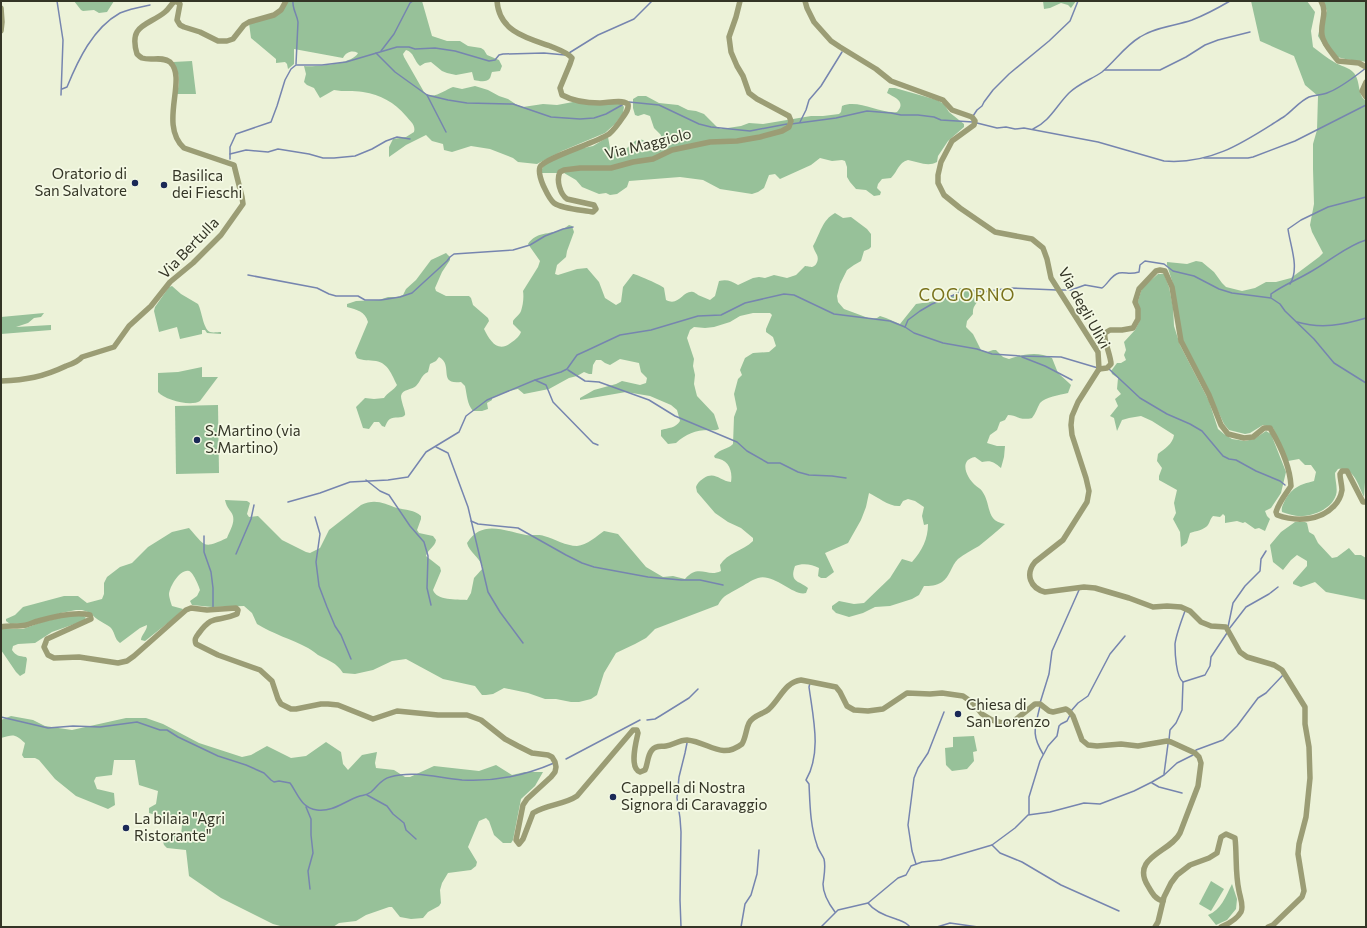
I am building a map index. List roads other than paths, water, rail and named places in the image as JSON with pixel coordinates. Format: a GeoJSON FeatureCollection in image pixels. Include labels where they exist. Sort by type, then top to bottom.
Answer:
{"type":"FeatureCollection","features":[{"type":"Feature","properties":{"kind":"street","name":"Via Bertulla"},"geometry":{"type":"LineString","coordinates":[[1,380],[25,380],[51,373],[79,361],[82,357],[114,347],[129,326],[152,306],[170,282],[193,263],[221,235],[243,204],[234,165],[184,148],[175,137],[173,117],[177,82],[176,72],[170,62],[163,59],[143,58],[137,54],[134,41],[143,25],[166,12],[174,2],[178,2],[177,20],[180,25],[200,32],[218,41],[227,41],[233,39],[244,25],[249,22],[274,15],[281,10],[286,1]]}},
{"type":"Feature","properties":{"kind":"street","name":"Via Maggiolo"},"geometry":{"type":"LineString","coordinates":[[497,1],[502,19],[511,29],[521,36],[558,49],[570,55],[572,58],[560,88],[562,95],[576,100],[598,103],[624,101],[628,104],[625,114],[609,134],[592,144],[559,155],[540,166],[540,177],[543,185],[550,199],[554,203],[560,206],[593,212],[596,209],[594,205],[564,197],[558,179],[560,172],[580,168],[611,168],[633,162],[653,159],[672,150],[710,142],[737,142],[782,131],[791,124],[789,116],[757,99],[749,93],[744,76],[737,66],[731,52],[729,37],[740,1]]}},
{"type":"Feature","properties":{"kind":"street","name":"Via degli Ulivi"},"geometry":{"type":"LineString","coordinates":[[805,1],[814,22],[831,41],[840,48],[876,69],[890,81],[943,100],[952,110],[972,117],[975,121],[974,125],[952,141],[941,162],[938,183],[944,195],[995,232],[1032,239],[1043,248],[1051,278],[1098,352],[1099,369]]}},
{"type":"Feature","properties":{"kind":"street"},"geometry":{"type":"LineString","coordinates":[[1321,1],[1324,8],[1322,36],[1330,51],[1338,61],[1358,63],[1366,67]]}},
{"type":"Feature","properties":{"kind":"street"},"geometry":{"type":"LineString","coordinates":[[1,8],[1,31]]}},
{"type":"Feature","properties":{"kind":"street"},"geometry":{"type":"LineString","coordinates":[[1366,82],[1362,91],[1366,97]]}},
{"type":"Feature","properties":{"kind":"street"},"geometry":{"type":"LineString","coordinates":[[1268,927],[1273,925],[1302,897],[1304,892],[1298,854],[1306,817],[1310,778],[1309,747],[1305,707],[1282,670],[1274,665],[1247,657],[1240,652],[1226,627],[1211,626],[1201,622],[1190,611],[1181,607],[1153,607],[1095,588],[1084,587],[1045,592],[1040,591],[1031,583],[1029,572],[1031,566],[1063,540],[1087,502],[1088,491],[1086,478],[1072,435],[1071,425],[1072,416],[1078,402],[1099,369],[1107,368],[1111,364],[1109,349],[1104,336],[1105,333],[1110,330],[1133,328],[1138,319],[1136,302],[1140,289],[1156,271],[1160,270],[1166,271],[1172,287],[1181,341],[1209,395],[1221,424],[1228,434],[1244,438],[1253,437],[1264,428],[1270,428],[1284,458],[1292,486],[1278,507],[1276,512],[1277,515],[1304,520],[1329,512],[1339,501],[1342,490],[1340,474],[1342,471],[1347,471],[1363,502],[1366,502]]}},
{"type":"Feature","properties":{"kind":"street"},"geometry":{"type":"LineString","coordinates":[[1,627],[16,627],[60,616],[87,614],[90,615],[91,620],[47,639],[44,647],[48,655],[54,658],[79,657],[118,663],[127,661],[134,656],[186,610],[192,608],[207,610],[236,608],[238,611],[237,614],[213,619],[206,623],[196,638],[196,644],[218,655],[260,670],[272,681],[278,700],[285,707],[296,709],[321,704],[338,705],[373,719],[397,711],[438,715],[467,715],[481,720],[505,739],[528,750],[552,758],[556,767],[552,777],[526,799],[523,805],[516,840],[519,844],[523,839],[534,813],[544,807],[572,800],[578,796],[633,730],[637,730],[638,733],[635,746],[634,767],[638,772],[642,772],[646,768],[649,755],[652,750],[658,746],[668,746],[684,740],[693,741],[719,750],[735,748],[742,744],[749,722],[770,708],[778,700],[787,686],[795,681],[801,680],[836,687],[840,692],[844,703],[850,708],[868,710],[883,709],[907,693],[942,693],[964,696],[982,714],[992,720],[1008,723],[1023,715],[1034,704],[1040,704],[1053,712],[1063,709],[1069,711],[1073,716],[1082,740],[1088,744],[1097,746],[1121,744],[1138,746],[1167,741],[1195,753],[1199,757],[1201,763],[1198,786],[1180,833],[1177,839],[1150,858],[1145,866],[1143,874],[1146,883],[1155,897],[1163,901]]}},
{"type":"Feature","properties":{"kind":"street"},"geometry":{"type":"LineString","coordinates":[[1155,927],[1158,922],[1163,901],[1171,883],[1177,875],[1190,865],[1209,858],[1217,853],[1221,837],[1226,834],[1235,838],[1236,875],[1242,906],[1241,912],[1237,917],[1221,927]]}},
{"type":"Feature","properties":{"kind":"waterway"},"geometry":{"type":"LineString","coordinates":[[57,1],[63,40],[61,95]]}},
{"type":"Feature","properties":{"kind":"waterway"},"geometry":{"type":"LineString","coordinates":[[293,1],[298,22],[296,64]]}},
{"type":"Feature","properties":{"kind":"waterway"},"geometry":{"type":"LineString","coordinates":[[381,51],[394,34],[410,3],[413,1]]}},
{"type":"Feature","properties":{"kind":"waterway"},"geometry":{"type":"LineString","coordinates":[[569,53],[598,35],[634,19],[652,1]]}},
{"type":"Feature","properties":{"kind":"waterway"},"geometry":{"type":"LineString","coordinates":[[973,116],[993,90],[1009,74],[1049,41],[1070,21],[1078,1]]}},
{"type":"Feature","properties":{"kind":"waterway"},"geometry":{"type":"LineString","coordinates":[[1033,129],[1044,122],[1064,98],[1073,90],[1102,72],[1140,37],[1159,29],[1192,20],[1230,1]]}},
{"type":"Feature","properties":{"kind":"waterway"},"geometry":{"type":"LineString","coordinates":[[62,89],[67,87],[81,56],[94,36],[110,19],[131,9],[150,5]]}},
{"type":"Feature","properties":{"kind":"waterway"},"geometry":{"type":"LineString","coordinates":[[1105,70],[1160,70],[1186,57],[1205,45],[1250,32]]}},
{"type":"Feature","properties":{"kind":"waterway"},"geometry":{"type":"LineString","coordinates":[[230,159],[230,147],[236,134],[271,122],[285,80],[291,69],[296,65],[322,65],[346,62],[397,47],[409,47],[415,49],[435,48],[455,51],[489,61],[495,60],[499,55],[503,54],[544,53],[565,55]]}},
{"type":"Feature","properties":{"kind":"waterway"},"geometry":{"type":"LineString","coordinates":[[800,122],[809,100],[821,86],[842,52]]}},
{"type":"Feature","properties":{"kind":"waterway"},"geometry":{"type":"LineString","coordinates":[[376,53],[395,72],[427,95],[448,100],[467,103],[513,104],[551,117],[580,119],[594,118],[606,114],[622,105]]}},
{"type":"Feature","properties":{"kind":"waterway"},"geometry":{"type":"LineString","coordinates":[[977,123],[997,128],[1024,128],[1098,142],[1164,161],[1198,159],[1214,155],[1243,142],[1285,116],[1309,97],[1332,91],[1366,68]]}},
{"type":"Feature","properties":{"kind":"waterway"},"geometry":{"type":"LineString","coordinates":[[427,95],[446,132]]}},
{"type":"Feature","properties":{"kind":"waterway"},"geometry":{"type":"LineString","coordinates":[[629,102],[659,105],[699,124],[711,127],[750,131],[787,124]]}},
{"type":"Feature","properties":{"kind":"waterway"},"geometry":{"type":"LineString","coordinates":[[1204,158],[1253,157],[1295,141],[1366,105]]}},
{"type":"Feature","properties":{"kind":"waterway"},"geometry":{"type":"LineString","coordinates":[[791,124],[836,118],[867,111],[901,115],[918,115],[934,117],[941,120],[973,122]]}},
{"type":"Feature","properties":{"kind":"waterway"},"geometry":{"type":"LineString","coordinates":[[230,154],[246,150],[268,152],[278,149],[323,158],[334,158],[355,156],[397,137],[410,139]]}},
{"type":"Feature","properties":{"kind":"waterway"},"geometry":{"type":"LineString","coordinates":[[1290,284],[1293,278],[1294,256],[1288,229],[1301,220],[1328,207],[1366,197]]}},
{"type":"Feature","properties":{"kind":"waterway"},"geometry":{"type":"LineString","coordinates":[[248,275],[317,288],[336,296],[358,296],[365,300],[381,300],[400,297],[412,293],[454,254],[513,250],[530,245],[545,236],[563,229],[573,227]]}},
{"type":"Feature","properties":{"kind":"waterway"},"geometry":{"type":"LineString","coordinates":[[1271,297],[1271,294],[1352,246],[1366,240]]}},
{"type":"Feature","properties":{"kind":"waterway"},"geometry":{"type":"LineString","coordinates":[[1060,290],[1071,290],[1085,285],[1102,288],[1116,274],[1139,272],[1140,265],[1145,261],[1164,264],[1173,271],[1194,276],[1219,289],[1232,293],[1271,298],[1280,304],[1285,311],[1314,339],[1334,363],[1366,383]]}},
{"type":"Feature","properties":{"kind":"waterway"},"geometry":{"type":"LineString","coordinates":[[905,327],[908,320],[920,311],[932,304],[966,290],[983,292],[1010,288],[1057,290]]}},
{"type":"Feature","properties":{"kind":"waterway"},"geometry":{"type":"LineString","coordinates":[[288,502],[320,493],[350,482],[388,480],[408,477],[426,452],[459,432],[466,416],[487,400],[535,380],[561,372],[567,369],[577,355],[620,335],[651,330],[698,316],[721,315],[745,303],[784,294],[794,295],[834,314],[890,321],[905,327],[914,333],[943,343],[977,349],[992,354],[1061,357],[1098,368]]}},
{"type":"Feature","properties":{"kind":"waterway"},"geometry":{"type":"LineString","coordinates":[[1297,322],[1323,326],[1349,323],[1366,318]]}},
{"type":"Feature","properties":{"kind":"waterway"},"geometry":{"type":"LineString","coordinates":[[1022,357],[1045,366],[1072,380]]}},
{"type":"Feature","properties":{"kind":"waterway"},"geometry":{"type":"LineString","coordinates":[[1108,369],[1140,398],[1167,414],[1202,431],[1223,456],[1236,460],[1256,471],[1280,481],[1285,485]]}},
{"type":"Feature","properties":{"kind":"waterway"},"geometry":{"type":"LineString","coordinates":[[568,370],[585,381],[599,382],[649,400],[675,416],[737,442],[747,451],[768,463],[780,463],[798,472],[809,475],[846,478]]}},
{"type":"Feature","properties":{"kind":"waterway"},"geometry":{"type":"LineString","coordinates":[[535,380],[546,385],[553,402],[593,443],[598,445]]}},
{"type":"Feature","properties":{"kind":"waterway"},"geometry":{"type":"LineString","coordinates":[[436,447],[448,453],[468,507],[488,592],[500,612],[523,643]]}},
{"type":"Feature","properties":{"kind":"waterway"},"geometry":{"type":"LineString","coordinates":[[366,480],[380,491],[389,495],[410,526],[424,542],[428,556],[427,588],[431,605]]}},
{"type":"Feature","properties":{"kind":"waterway"},"geometry":{"type":"LineString","coordinates":[[236,554],[251,519],[254,505]]}},
{"type":"Feature","properties":{"kind":"waterway"},"geometry":{"type":"LineString","coordinates":[[315,517],[320,534],[316,562],[319,586],[335,626],[341,635],[351,659]]}},
{"type":"Feature","properties":{"kind":"waterway"},"geometry":{"type":"LineString","coordinates":[[471,521],[478,524],[518,528],[566,555],[594,567],[648,577],[700,580],[723,585]]}},
{"type":"Feature","properties":{"kind":"waterway"},"geometry":{"type":"LineString","coordinates":[[204,536],[204,552],[211,572],[213,588],[213,609]]}},
{"type":"Feature","properties":{"kind":"waterway"},"geometry":{"type":"LineString","coordinates":[[1228,627],[1233,603],[1245,586],[1260,571],[1261,559],[1266,551]]}},
{"type":"Feature","properties":{"kind":"waterway"},"geometry":{"type":"LineString","coordinates":[[1229,629],[1246,607],[1278,587]]}},
{"type":"Feature","properties":{"kind":"waterway"},"geometry":{"type":"LineString","coordinates":[[1040,703],[1049,674],[1052,651],[1079,590]]}},
{"type":"Feature","properties":{"kind":"waterway"},"geometry":{"type":"LineString","coordinates":[[1169,740],[1170,730],[1176,723],[1182,710],[1183,682],[1177,670],[1175,644],[1185,611]]}},
{"type":"Feature","properties":{"kind":"waterway"},"geometry":{"type":"LineString","coordinates":[[1183,682],[1205,675],[1210,666],[1211,657],[1227,633]]}},
{"type":"Feature","properties":{"kind":"waterway"},"geometry":{"type":"LineString","coordinates":[[1071,711],[1078,703],[1088,696],[1110,654],[1125,636]]}},
{"type":"Feature","properties":{"kind":"waterway"},"geometry":{"type":"LineString","coordinates":[[1195,752],[1196,750],[1223,740],[1237,726],[1258,698],[1266,693],[1283,675]]}},
{"type":"Feature","properties":{"kind":"waterway"},"geometry":{"type":"LineString","coordinates":[[810,683],[809,687],[814,722],[815,747],[814,758],[806,780],[809,784],[813,830],[818,847],[825,862],[823,884],[824,891],[835,912]]}},
{"type":"Feature","properties":{"kind":"waterway"},"geometry":{"type":"LineString","coordinates":[[647,720],[655,719],[660,716],[689,698],[698,689]]}},
{"type":"Feature","properties":{"kind":"waterway"},"geometry":{"type":"LineString","coordinates":[[1040,706],[1035,736],[1043,754]]}},
{"type":"Feature","properties":{"kind":"waterway"},"geometry":{"type":"LineString","coordinates":[[916,864],[912,851],[908,825],[914,778],[918,768],[928,753],[944,712]]}},
{"type":"Feature","properties":{"kind":"waterway"},"geometry":{"type":"LineString","coordinates":[[1029,814],[1029,797],[1040,761],[1048,746],[1057,736],[1059,726],[1067,721],[1070,715]]}},
{"type":"Feature","properties":{"kind":"waterway"},"geometry":{"type":"LineString","coordinates":[[1,717],[48,728],[73,726],[100,727],[137,722],[160,730],[167,730],[178,737],[218,756],[246,765],[264,773],[274,782],[279,781],[290,783],[300,800],[312,809],[317,810],[334,808],[354,798],[368,794],[384,779],[399,775],[417,774],[462,780],[486,780],[521,775],[554,763]]}},
{"type":"Feature","properties":{"kind":"waterway"},"geometry":{"type":"LineString","coordinates":[[566,759],[640,720]]}},
{"type":"Feature","properties":{"kind":"waterway"},"geometry":{"type":"LineString","coordinates":[[681,927],[681,832],[677,798],[679,777],[687,743]]}},
{"type":"Feature","properties":{"kind":"waterway"},"geometry":{"type":"LineString","coordinates":[[1164,774],[1168,744]]}},
{"type":"Feature","properties":{"kind":"waterway"},"geometry":{"type":"LineString","coordinates":[[821,927],[838,910],[868,903],[898,878],[906,875],[911,866],[922,862],[941,860],[992,845],[1015,828],[1028,815],[1050,812],[1084,803],[1100,804],[1134,791],[1164,775],[1177,763],[1193,755]]}},
{"type":"Feature","properties":{"kind":"waterway"},"geometry":{"type":"LineString","coordinates":[[1152,783],[1159,787],[1182,793]]}},
{"type":"Feature","properties":{"kind":"waterway"},"geometry":{"type":"LineString","coordinates":[[367,795],[387,806],[393,814],[404,823],[406,830],[416,839]]}},
{"type":"Feature","properties":{"kind":"waterway"},"geometry":{"type":"LineString","coordinates":[[306,807],[311,819],[313,853],[308,871],[310,889]]}},
{"type":"Feature","properties":{"kind":"waterway"},"geometry":{"type":"LineString","coordinates":[[992,845],[1000,853],[1022,862],[1061,885],[1119,911]]}},
{"type":"Feature","properties":{"kind":"waterway"},"geometry":{"type":"LineString","coordinates":[[741,927],[745,904],[751,895],[757,874],[759,850]]}},
{"type":"Feature","properties":{"kind":"waterway"},"geometry":{"type":"LineString","coordinates":[[868,903],[880,913],[903,922],[910,927]]}},
{"type":"Feature","properties":{"kind":"waterway"},"geometry":{"type":"LineString","coordinates":[[937,927],[950,923],[978,927]]}},
{"type":"Feature","properties":{"kind":"place","name":"Oratorio di San Salvatore"},"geometry":{"type":"Point","coordinates":[135,183]}},
{"type":"Feature","properties":{"kind":"place","name":"Basilica dei Fieschi"},"geometry":{"type":"Point","coordinates":[164,185]}},
{"type":"Feature","properties":{"kind":"place","name":"S.Martino (via S.Martino)"},"geometry":{"type":"Point","coordinates":[197,440]}},
{"type":"Feature","properties":{"kind":"place","name":"Chiesa di San Lorenzo"},"geometry":{"type":"Point","coordinates":[958,714]}},
{"type":"Feature","properties":{"kind":"place","name":"Cappella di Nostra Signora di Caravaggio"},"geometry":{"type":"Point","coordinates":[613,797]}},
{"type":"Feature","properties":{"kind":"place","name":"La bilaia \"Agri Ristorante\""},"geometry":{"type":"Point","coordinates":[126,828]}},
{"type":"Feature","properties":{"kind":"district","name":"COGORNO"},"geometry":{"type":"Point","coordinates":[967,295]}}]}
